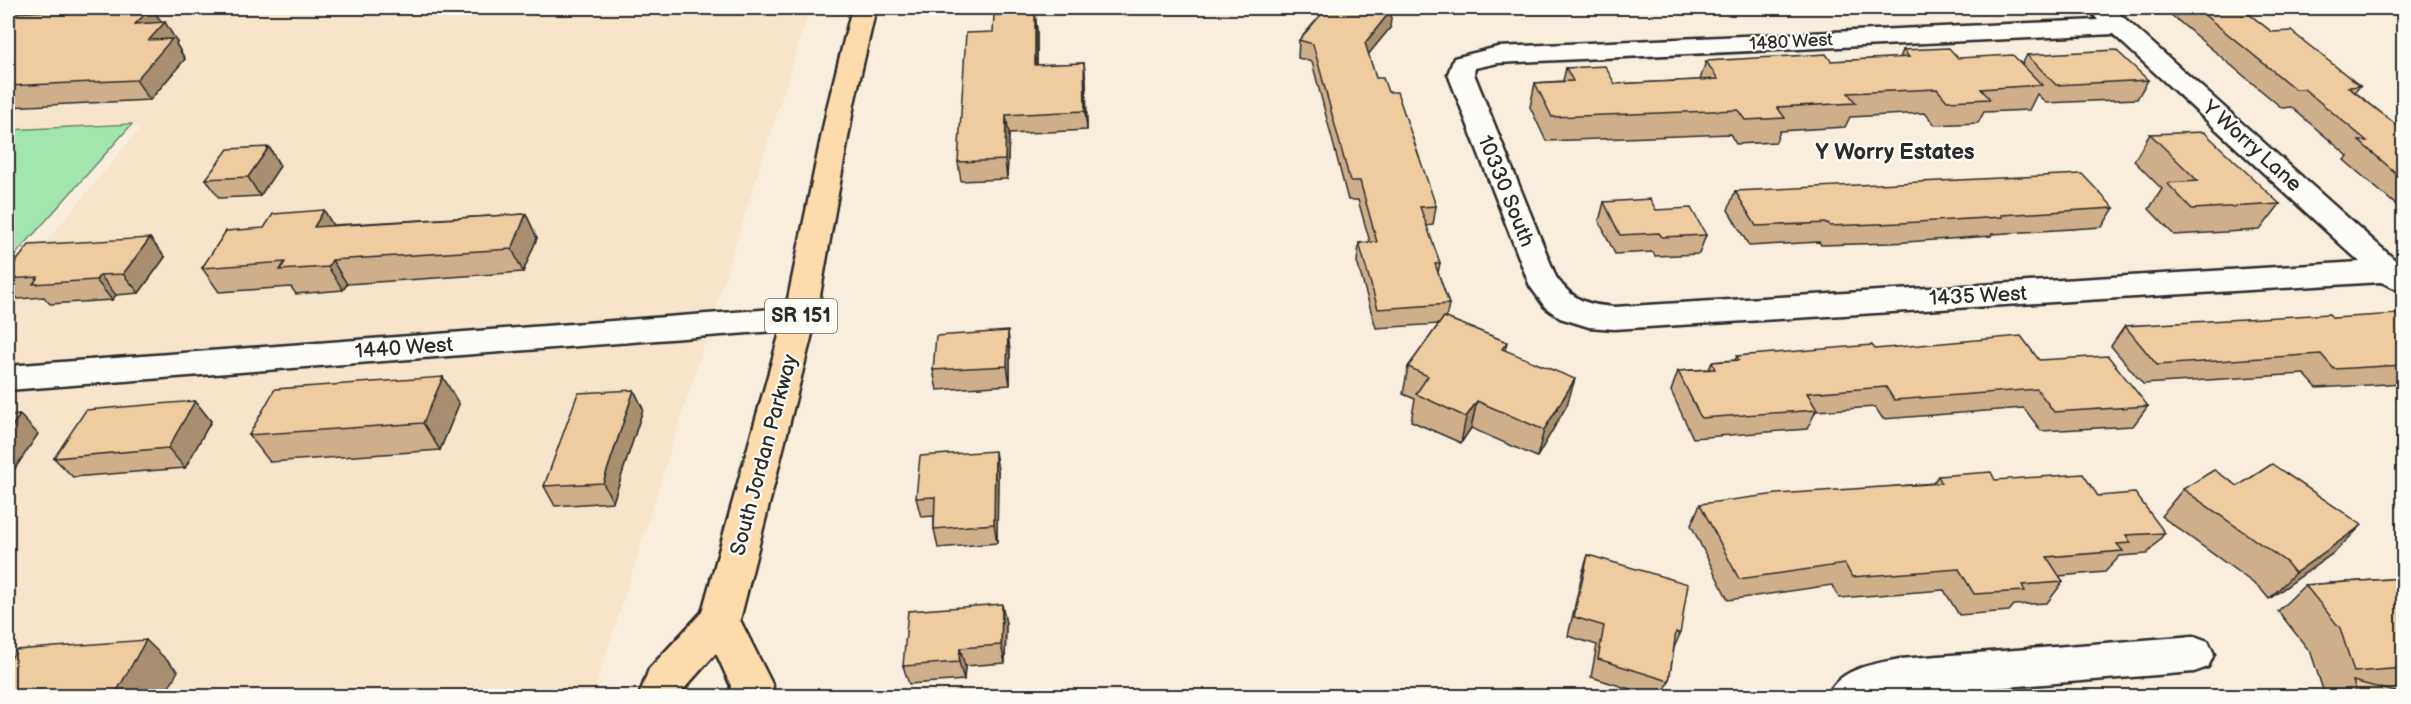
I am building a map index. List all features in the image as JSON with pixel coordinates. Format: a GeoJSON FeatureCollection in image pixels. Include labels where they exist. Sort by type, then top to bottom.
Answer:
{"type":"FeatureCollection","features":[{"type":"Feature","properties":{"kind":"main road","name":"South Jordan Parkway"},"geometry":{"type":"LineString","coordinates":[[720,620],[800,318],[841,104],[864,8]]}},
{"type":"Feature","properties":{"kind":"main road","name":"SR 151"},"geometry":{"type":"LineString","coordinates":[[660,696],[664,682],[720,620]]}},
{"type":"Feature","properties":{"kind":"main road"},"geometry":{"type":"LineString","coordinates":[[720,620],[752,686],[750,696]]}},
{"type":"Feature","properties":{"kind":"street","name":"Y Worry Lane"},"geometry":{"type":"LineString","coordinates":[[2100,8],[2396,278]]}},
{"type":"Feature","properties":{"kind":"street","name":"1480 West"},"geometry":{"type":"LineString","coordinates":[[1463,63],[1498,56],[2120,26]]}},
{"type":"Feature","properties":{"kind":"street","name":"10330 South"},"geometry":{"type":"LineString","coordinates":[[1463,63],[1461,74],[1464,86],[1541,279],[1552,296],[1568,312]]}},
{"type":"Feature","properties":{"kind":"street","name":"1435 West"},"geometry":{"type":"LineString","coordinates":[[1568,312],[1614,318],[2396,278]]}},
{"type":"Feature","properties":{"kind":"street","name":"1440 West"},"geometry":{"type":"LineString","coordinates":[[8,378],[800,318]]}},
{"type":"Feature","properties":{"kind":"street"},"geometry":{"type":"LineString","coordinates":[[1848,696],[1872,682],[1900,676],[2194,654]]}},
{"type":"Feature","properties":{"kind":"shaded area"},"geometry":{"type":"Polygon","coordinates":[[[8,8],[810,8],[593,696],[8,696],[8,288],[141,127],[8,135],[8,8]]]}},
{"type":"Feature","properties":{"kind":"green space"},"geometry":{"type":"Polygon","coordinates":[[[132,124],[8,263],[8,130],[132,124]]]}},
{"type":"Feature","properties":{"kind":"building"},"geometry":{"type":"Polygon","coordinates":[[[151,8],[135,24],[165,22],[149,40],[172,39],[136,80],[8,86],[8,13],[151,8]]]}},
{"type":"Feature","properties":{"kind":"building"},"geometry":{"type":"Polygon","coordinates":[[[1327,8],[1392,9],[1365,43],[1376,78],[1383,78],[1388,92],[1397,92],[1436,206],[1420,207],[1440,263],[1435,264],[1449,304],[1378,309],[1359,243],[1377,242],[1360,181],[1350,181],[1313,44],[1299,40],[1327,8]]]}},
{"type":"Feature","properties":{"kind":"building"},"geometry":{"type":"Polygon","coordinates":[[[2196,8],[2241,8],[2272,32],[2291,31],[2360,86],[2348,87],[2403,130],[2403,179],[2359,141],[2367,141],[2304,89],[2295,89],[2196,8]]]}},
{"type":"Feature","properties":{"kind":"building"},"geometry":{"type":"Polygon","coordinates":[[[1035,13],[1035,65],[1084,63],[1085,111],[1006,115],[1005,160],[958,162],[966,33],[993,32],[994,15],[1035,13]]]}},
{"type":"Feature","properties":{"kind":"building"},"geometry":{"type":"Polygon","coordinates":[[[1949,48],[1958,58],[2013,55],[2042,85],[1981,89],[1990,99],[1947,101],[1937,89],[1848,93],[1856,103],[1777,107],[1785,118],[1745,120],[1738,110],[1552,117],[1535,83],[1573,81],[1566,68],[1605,66],[1615,84],[1718,79],[1706,61],[1826,54],[1831,61],[1909,57],[1903,50],[1949,48]]]}},
{"type":"Feature","properties":{"kind":"building"},"geometry":{"type":"Polygon","coordinates":[[[2116,50],[2148,80],[2056,85],[2027,55],[2116,50]]]}},
{"type":"Feature","properties":{"kind":"building"},"geometry":{"type":"Polygon","coordinates":[[[2204,132],[2280,204],[2192,209],[2167,183],[2198,181],[2150,134],[2204,132]]]}},
{"type":"Feature","properties":{"kind":"building"},"geometry":{"type":"Polygon","coordinates":[[[269,147],[248,177],[206,179],[228,149],[269,147]]]}},
{"type":"Feature","properties":{"kind":"building"},"geometry":{"type":"Polygon","coordinates":[[[2082,174],[2114,208],[1901,223],[1756,226],[1735,191],[2082,174]]]}},
{"type":"Feature","properties":{"kind":"building"},"geometry":{"type":"Polygon","coordinates":[[[1650,199],[1656,210],[1691,208],[1706,235],[1662,237],[1659,233],[1620,235],[1604,202],[1650,199]]]}},
{"type":"Feature","properties":{"kind":"building"},"geometry":{"type":"Polygon","coordinates":[[[324,210],[314,227],[526,214],[512,249],[332,260],[328,267],[280,270],[285,262],[202,268],[226,231],[264,228],[273,214],[324,210]]]}},
{"type":"Feature","properties":{"kind":"building"},"geometry":{"type":"Polygon","coordinates":[[[150,238],[123,274],[100,275],[96,280],[33,284],[38,277],[8,279],[8,272],[29,245],[150,238]]]}},
{"type":"Feature","properties":{"kind":"building"},"geometry":{"type":"Polygon","coordinates":[[[2329,314],[2333,318],[2397,314],[2403,320],[2403,365],[2334,369],[2321,354],[2157,365],[2125,326],[2329,314]]]}},
{"type":"Feature","properties":{"kind":"building"},"geometry":{"type":"Polygon","coordinates":[[[1444,317],[1507,342],[1502,349],[1575,379],[1544,430],[1477,401],[1466,417],[1416,394],[1428,376],[1408,367],[1444,317]]]}},
{"type":"Feature","properties":{"kind":"building"},"geometry":{"type":"Polygon","coordinates":[[[1008,331],[1007,366],[933,370],[936,336],[1008,331]]]}},
{"type":"Feature","properties":{"kind":"building"},"geometry":{"type":"Polygon","coordinates":[[[2021,336],[2039,360],[2108,356],[2148,406],[2054,412],[2037,389],[1894,400],[1886,387],[1807,393],[1817,410],[1701,418],[1678,371],[1715,369],[1712,362],[1739,360],[1737,356],[1872,345],[1875,349],[2021,336]]]}},
{"type":"Feature","properties":{"kind":"building"},"geometry":{"type":"Polygon","coordinates":[[[443,377],[423,423],[249,435],[275,389],[443,377]]]}},
{"type":"Feature","properties":{"kind":"building"},"geometry":{"type":"Polygon","coordinates":[[[634,390],[603,483],[544,486],[578,393],[634,390]]]}},
{"type":"Feature","properties":{"kind":"building"},"geometry":{"type":"Polygon","coordinates":[[[195,401],[168,448],[54,458],[86,410],[195,401]]]}},
{"type":"Feature","properties":{"kind":"building"},"geometry":{"type":"Polygon","coordinates":[[[20,415],[8,432],[8,416],[20,415]]]}},
{"type":"Feature","properties":{"kind":"building"},"geometry":{"type":"Polygon","coordinates":[[[995,451],[994,524],[934,529],[935,497],[916,498],[920,456],[995,451]]]}},
{"type":"Feature","properties":{"kind":"building"},"geometry":{"type":"Polygon","coordinates":[[[2272,464],[2362,525],[2295,573],[2286,562],[2183,489],[2214,470],[2238,486],[2272,464]]]}},
{"type":"Feature","properties":{"kind":"building"},"geometry":{"type":"Polygon","coordinates":[[[1991,472],[1995,480],[2083,474],[2098,496],[2135,493],[2165,533],[2126,535],[2131,543],[2117,544],[2123,551],[2047,557],[2063,582],[2022,585],[2025,591],[1974,594],[1959,569],[1852,577],[1845,564],[1739,579],[1700,504],[1777,494],[1942,483],[1938,476],[1991,472]]]}},
{"type":"Feature","properties":{"kind":"building"},"geometry":{"type":"Polygon","coordinates":[[[1588,555],[1688,584],[1680,634],[1676,632],[1669,681],[1598,659],[1604,626],[1574,617],[1588,555]]]}},
{"type":"Feature","properties":{"kind":"building"},"geometry":{"type":"Polygon","coordinates":[[[2403,578],[2403,668],[2354,672],[2340,628],[2305,585],[2403,578]]]}},
{"type":"Feature","properties":{"kind":"building"},"geometry":{"type":"Polygon","coordinates":[[[1002,604],[1001,645],[960,648],[959,662],[903,666],[908,611],[1002,604]]]}},
{"type":"Feature","properties":{"kind":"building"},"geometry":{"type":"Polygon","coordinates":[[[146,640],[114,696],[8,696],[8,664],[16,650],[146,640]]]}},
{"type":"Feature","properties":{"kind":"building"},"geometry":{"type":"Polygon","coordinates":[[[2353,681],[2403,694],[2403,696],[2358,696],[2353,681]]]}},
{"type":"Feature","properties":{"kind":"building"},"geometry":{"type":"Polygon","coordinates":[[[1728,694],[1730,696],[1690,696],[1728,694]]]}},
{"type":"Feature","properties":{"kind":"district","name":"Y Worry Estates"},"geometry":{"type":"Point","coordinates":[1895,152]}}]}
